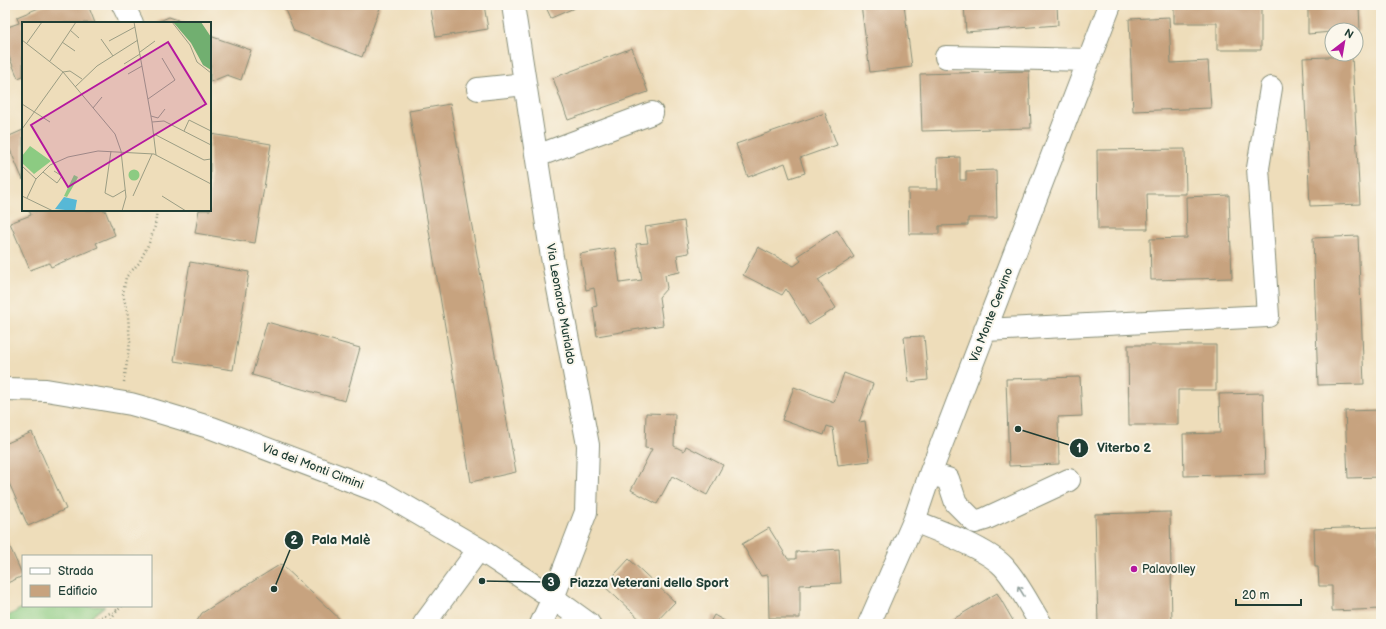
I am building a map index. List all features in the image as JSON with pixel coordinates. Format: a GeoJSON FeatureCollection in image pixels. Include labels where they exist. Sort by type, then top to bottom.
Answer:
{"type":"FeatureCollection","features":[{"type":"Feature","properties":{"kind":"street"},"geometry":{"type":"LineString","coordinates":[[123,5],[132,22]]}},
{"type":"Feature","properties":{"kind":"street","name":"Via Leonardo Murialdo"},"geometry":{"type":"LineString","coordinates":[[513,5],[552,257],[588,445],[586,512],[553,598],[541,624]]}},
{"type":"Feature","properties":{"kind":"street","name":"Via Monte Cervino"},"geometry":{"type":"LineString","coordinates":[[874,621],[914,521],[930,474],[1110,5]]}},
{"type":"Feature","properties":{"kind":"street"},"geometry":{"type":"LineString","coordinates":[[946,57],[1089,60]]}},
{"type":"Feature","properties":{"kind":"street"},"geometry":{"type":"LineString","coordinates":[[478,89],[525,84]]}},
{"type":"Feature","properties":{"kind":"street"},"geometry":{"type":"LineString","coordinates":[[985,330],[1268,316],[1258,168],[1271,88]]}},
{"type":"Feature","properties":{"kind":"street"},"geometry":{"type":"LineString","coordinates":[[536,156],[652,113]]}},
{"type":"Feature","properties":{"kind":"street","name":"Via dei Monti Cimini"},"geometry":{"type":"LineString","coordinates":[[5,389],[46,390],[122,402],[162,412],[212,428],[383,493],[479,549],[553,598],[589,624]]}},
{"type":"Feature","properties":{"kind":"street"},"geometry":{"type":"LineString","coordinates":[[930,474],[948,479],[956,503],[974,522],[985,519],[1068,480]]}},
{"type":"Feature","properties":{"kind":"street"},"geometry":{"type":"LineString","coordinates":[[914,521],[967,543],[992,557],[1004,566],[1041,624]]}},
{"type":"Feature","properties":{"kind":"street"},"geometry":{"type":"LineString","coordinates":[[424,624],[479,549]]}},
{"type":"Feature","properties":{"kind":"path"},"geometry":{"type":"LineString","coordinates":[[122,402],[130,342],[128,316],[123,294],[126,277],[139,263],[149,244],[155,226],[157,211]]}},
{"type":"Feature","properties":{"kind":"path"},"geometry":{"type":"LineString","coordinates":[[92,624],[97,619],[119,609]]}},
{"type":"Feature","properties":{"kind":"path"},"geometry":{"type":"LineString","coordinates":[[105,624],[119,609]]}},
{"type":"Feature","properties":{"kind":"green space"},"geometry":{"type":"Polygon","coordinates":[[[23,607],[104,607],[82,624],[5,624],[5,618],[23,607]]]}},
{"type":"Feature","properties":{"kind":"building"},"geometry":{"type":"Polygon","coordinates":[[[46,5],[88,5],[95,22],[22,22],[22,76],[18,78],[5,47],[5,28],[19,23],[17,17],[46,5]]]}},
{"type":"Feature","properties":{"kind":"building"},"geometry":{"type":"Polygon","coordinates":[[[283,5],[381,5],[362,57],[294,31],[283,5]]]}},
{"type":"Feature","properties":{"kind":"building"},"geometry":{"type":"Polygon","coordinates":[[[430,5],[484,5],[488,29],[436,37],[430,5]]]}},
{"type":"Feature","properties":{"kind":"building"},"geometry":{"type":"Polygon","coordinates":[[[545,5],[581,5],[551,18],[545,5]]]}},
{"type":"Feature","properties":{"kind":"building"},"geometry":{"type":"Polygon","coordinates":[[[861,5],[904,5],[912,67],[870,72],[861,5]]]}},
{"type":"Feature","properties":{"kind":"building"},"geometry":{"type":"Polygon","coordinates":[[[964,5],[1057,5],[1058,25],[966,32],[964,5]]]}},
{"type":"Feature","properties":{"kind":"building"},"geometry":{"type":"Polygon","coordinates":[[[1174,5],[1261,5],[1261,50],[1217,50],[1217,23],[1174,23],[1174,5]]]}},
{"type":"Feature","properties":{"kind":"building"},"geometry":{"type":"Polygon","coordinates":[[[1308,5],[1359,5],[1360,22],[1324,22],[1324,33],[1308,34],[1308,5]]]}},
{"type":"Feature","properties":{"kind":"building"},"geometry":{"type":"Polygon","coordinates":[[[169,17],[184,22],[157,22],[169,17]]]}},
{"type":"Feature","properties":{"kind":"building"},"geometry":{"type":"Polygon","coordinates":[[[1169,17],[1171,63],[1208,61],[1211,108],[1133,111],[1129,19],[1169,17]]]}},
{"type":"Feature","properties":{"kind":"building"},"geometry":{"type":"Polygon","coordinates":[[[211,36],[251,50],[241,80],[227,75],[211,82],[211,36]]]}},
{"type":"Feature","properties":{"kind":"building"},"geometry":{"type":"Polygon","coordinates":[[[632,48],[648,92],[568,120],[553,78],[632,48]]]}},
{"type":"Feature","properties":{"kind":"building"},"geometry":{"type":"Polygon","coordinates":[[[1324,57],[1324,62],[1352,62],[1360,204],[1310,206],[1303,58],[1324,57]]]}},
{"type":"Feature","properties":{"kind":"building"},"geometry":{"type":"Polygon","coordinates":[[[1029,71],[1031,128],[922,131],[920,74],[1029,71]]]}},
{"type":"Feature","properties":{"kind":"building"},"geometry":{"type":"Polygon","coordinates":[[[450,104],[516,472],[471,482],[409,111],[450,104]]]}},
{"type":"Feature","properties":{"kind":"building"},"geometry":{"type":"Polygon","coordinates":[[[825,113],[837,145],[800,158],[805,173],[790,178],[785,163],[748,177],[736,144],[825,113]]]}},
{"type":"Feature","properties":{"kind":"building"},"geometry":{"type":"Polygon","coordinates":[[[22,130],[22,178],[5,138],[22,130]]]}},
{"type":"Feature","properties":{"kind":"building"},"geometry":{"type":"Polygon","coordinates":[[[211,134],[271,144],[255,243],[195,233],[199,211],[211,211],[211,134]]]}},
{"type":"Feature","properties":{"kind":"building"},"geometry":{"type":"Polygon","coordinates":[[[1185,149],[1186,194],[1147,194],[1148,229],[1098,229],[1097,150],[1185,149]]]}},
{"type":"Feature","properties":{"kind":"building"},"geometry":{"type":"Polygon","coordinates":[[[960,157],[960,180],[966,180],[966,171],[996,170],[997,218],[968,218],[968,225],[939,226],[939,234],[909,234],[908,189],[938,189],[937,158],[960,157]]]}},
{"type":"Feature","properties":{"kind":"building"},"geometry":{"type":"Polygon","coordinates":[[[1229,195],[1232,278],[1151,280],[1150,239],[1187,238],[1186,197],[1229,195]]]}},
{"type":"Feature","properties":{"kind":"building"},"geometry":{"type":"Polygon","coordinates":[[[29,211],[105,211],[115,235],[96,243],[98,247],[51,267],[49,263],[30,270],[10,223],[31,215],[29,211]]]}},
{"type":"Feature","properties":{"kind":"building"},"geometry":{"type":"Polygon","coordinates":[[[684,221],[689,253],[677,255],[680,272],[665,275],[667,288],[659,297],[663,325],[597,336],[593,307],[597,306],[594,288],[586,290],[580,254],[615,248],[620,283],[642,280],[636,244],[648,243],[645,227],[684,221]]]}},
{"type":"Feature","properties":{"kind":"building"},"geometry":{"type":"Polygon","coordinates":[[[837,230],[854,257],[818,280],[836,308],[809,325],[786,289],[782,295],[743,275],[758,247],[794,266],[801,261],[797,256],[837,230]]]}},
{"type":"Feature","properties":{"kind":"building"},"geometry":{"type":"Polygon","coordinates":[[[1358,236],[1364,384],[1318,385],[1313,238],[1358,236]]]}},
{"type":"Feature","properties":{"kind":"building"},"geometry":{"type":"Polygon","coordinates":[[[190,262],[249,272],[233,370],[174,361],[190,262]]]}},
{"type":"Feature","properties":{"kind":"building"},"geometry":{"type":"Polygon","coordinates":[[[267,322],[360,348],[345,401],[252,375],[267,322]]]}},
{"type":"Feature","properties":{"kind":"building"},"geometry":{"type":"Polygon","coordinates":[[[924,336],[928,380],[909,382],[904,337],[924,336]]]}},
{"type":"Feature","properties":{"kind":"building"},"geometry":{"type":"Polygon","coordinates":[[[1128,345],[1216,345],[1216,390],[1178,390],[1178,425],[1129,425],[1128,345]]]}},
{"type":"Feature","properties":{"kind":"building"},"geometry":{"type":"Polygon","coordinates":[[[844,373],[873,384],[859,422],[865,421],[870,461],[838,465],[833,428],[827,426],[824,435],[782,420],[794,387],[834,402],[844,373]]]}},
{"type":"Feature","properties":{"kind":"building"},"geometry":{"type":"Polygon","coordinates":[[[1080,377],[1082,416],[1058,417],[1059,464],[1009,466],[1006,379],[1080,377]]]}},
{"type":"Feature","properties":{"kind":"building"},"geometry":{"type":"Polygon","coordinates":[[[1263,393],[1265,474],[1184,476],[1183,434],[1220,433],[1219,394],[1263,393]]]}},
{"type":"Feature","properties":{"kind":"building"},"geometry":{"type":"Polygon","coordinates":[[[1381,410],[1381,477],[1348,478],[1345,411],[1381,410]]]}},
{"type":"Feature","properties":{"kind":"building"},"geometry":{"type":"Polygon","coordinates":[[[646,413],[675,414],[674,446],[684,451],[686,446],[723,465],[707,495],[672,476],[657,504],[631,490],[652,449],[645,448],[646,413]]]}},
{"type":"Feature","properties":{"kind":"building"},"geometry":{"type":"Polygon","coordinates":[[[32,432],[66,509],[28,526],[5,474],[5,444],[32,432]]]}},
{"type":"Feature","properties":{"kind":"building","name":"Palavolley"},"geometry":{"type":"Polygon","coordinates":[[[1170,512],[1172,624],[1098,624],[1095,514],[1170,512]]]}},
{"type":"Feature","properties":{"kind":"building"},"geometry":{"type":"Polygon","coordinates":[[[1378,527],[1381,609],[1332,611],[1332,586],[1319,586],[1318,567],[1315,567],[1314,529],[1378,527]]]}},
{"type":"Feature","properties":{"kind":"building"},"geometry":{"type":"Polygon","coordinates":[[[769,528],[788,559],[796,559],[796,552],[839,549],[841,583],[800,585],[800,618],[769,618],[768,575],[761,576],[742,544],[769,528]]]}},
{"type":"Feature","properties":{"kind":"building"},"geometry":{"type":"Polygon","coordinates":[[[5,536],[22,576],[5,584],[5,536]]]}},
{"type":"Feature","properties":{"kind":"building"},"geometry":{"type":"Polygon","coordinates":[[[629,559],[675,602],[654,624],[645,624],[604,586],[629,559]]]}},
{"type":"Feature","properties":{"kind":"building"},"geometry":{"type":"Polygon","coordinates":[[[281,564],[345,624],[195,624],[202,613],[281,564]]]}},
{"type":"Feature","properties":{"kind":"building"},"geometry":{"type":"Polygon","coordinates":[[[997,593],[1015,624],[945,624],[997,593]]]}},
{"type":"Feature","properties":{"kind":"building"},"geometry":{"type":"Polygon","coordinates":[[[714,615],[730,624],[709,624],[714,615]]]}},
{"type":"Feature","properties":{"kind":"place","name":"Viterbo 2"},"geometry":{"type":"Point","coordinates":[1018,429]}},
{"type":"Feature","properties":{"kind":"place","name":"Palavolley"},"geometry":{"type":"Point","coordinates":[1134,569]}},
{"type":"Feature","properties":{"kind":"place","name":"Piazza Veterani dello Sport"},"geometry":{"type":"Point","coordinates":[482,581]}},
{"type":"Feature","properties":{"kind":"place","name":"Pala Malè"},"geometry":{"type":"Point","coordinates":[274,589]}}]}
